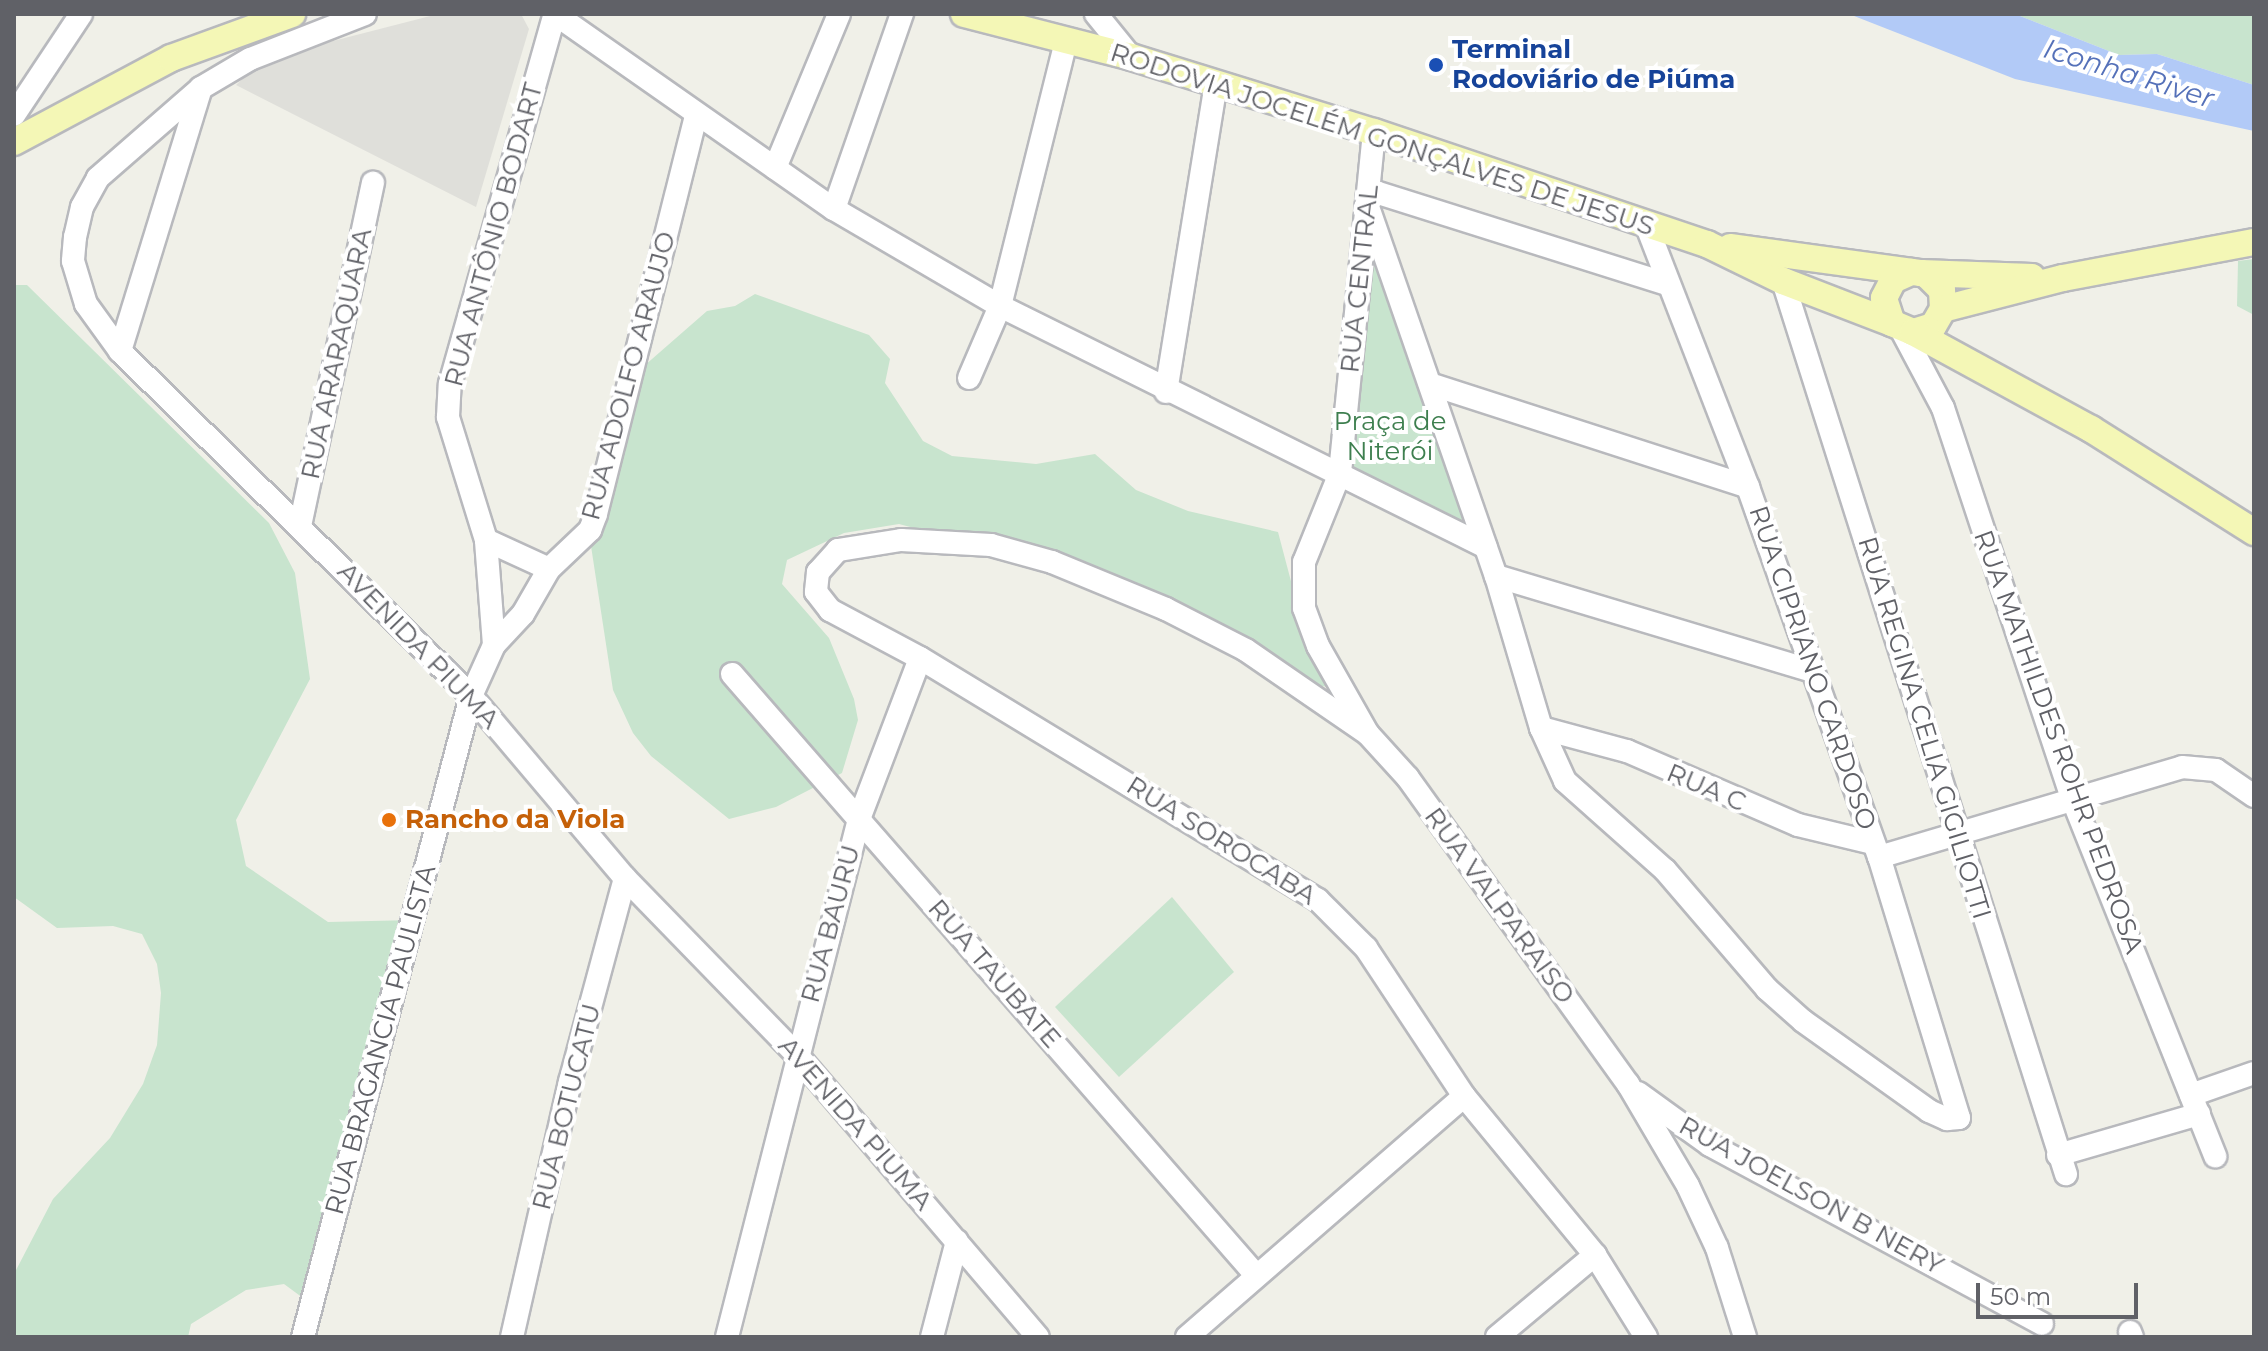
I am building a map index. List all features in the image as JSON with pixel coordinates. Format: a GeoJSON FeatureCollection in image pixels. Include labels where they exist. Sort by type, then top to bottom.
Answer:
{"type":"FeatureCollection","features":[{"type":"Feature","properties":{"kind":"main road"},"geometry":{"type":"LineString","coordinates":[[14,142],[171,58],[292,14]]}},
{"type":"Feature","properties":{"kind":"main road","name":"RODOVIA JOCELÉM GONÇALVES DE JESUS"},"geometry":{"type":"LineString","coordinates":[[964,14],[1131,57],[1216,83],[1374,132],[1707,244],[1783,281],[1902,328],[1975,365],[2091,429],[2254,532]]}},
{"type":"Feature","properties":{"kind":"main road","name":"RODOVIA JOCELÉM GONÇALVES DE JESUS"},"geometry":{"type":"LineString","coordinates":[[1942,314],[2063,278],[2254,242]]}},
{"type":"Feature","properties":{"kind":"main road","name":"RODOVIA JOCELÉM GONÇALVES DE JESUS"},"geometry":{"type":"LineString","coordinates":[[1707,244],[1916,272],[2063,278]]}},
{"type":"Feature","properties":{"kind":"main road"},"geometry":{"type":"LineString","coordinates":[[1942,314],[1902,328],[1884,298],[1893,280],[1916,272],[1942,290],[1942,314],[1975,365]]}},
{"type":"Feature","properties":{"kind":"street"},"geometry":{"type":"LineString","coordinates":[[14,115],[81,14]]}},
{"type":"Feature","properties":{"kind":"street","name":"AVENIDA PIUMA"},"geometry":{"type":"LineString","coordinates":[[365,14],[250,59],[201,88],[134,142],[98,178],[82,207],[75,237],[76,279],[86,304],[120,351],[471,696],[625,878],[797,1055],[1038,1337]]}},
{"type":"Feature","properties":{"kind":"street"},"geometry":{"type":"LineString","coordinates":[[555,14],[834,209],[1000,306],[1166,392],[1340,473],[1486,547]]}},
{"type":"Feature","properties":{"kind":"street","name":"RUA ANTÔNIO BODART"},"geometry":{"type":"LineString","coordinates":[[494,645],[486,540],[448,417],[450,384],[555,14]]}},
{"type":"Feature","properties":{"kind":"street"},"geometry":{"type":"LineString","coordinates":[[775,168],[839,14]]}},
{"type":"Feature","properties":{"kind":"street"},"geometry":{"type":"LineString","coordinates":[[834,209],[902,14]]}},
{"type":"Feature","properties":{"kind":"street"},"geometry":{"type":"LineString","coordinates":[[1096,14],[1131,57]]}},
{"type":"Feature","properties":{"kind":"street"},"geometry":{"type":"LineString","coordinates":[[969,378],[1000,306],[1066,42]]}},
{"type":"Feature","properties":{"kind":"street"},"geometry":{"type":"LineString","coordinates":[[1166,392],[1216,83]]}},
{"type":"Feature","properties":{"kind":"street"},"geometry":{"type":"LineString","coordinates":[[120,351],[201,88]]}},
{"type":"Feature","properties":{"kind":"street","name":"RUA ADOLFO ARAUJO"},"geometry":{"type":"LineString","coordinates":[[471,696],[494,645],[523,614],[549,569],[590,530],[696,115]]}},
{"type":"Feature","properties":{"kind":"street","name":"RUA CENTRAL"},"geometry":{"type":"LineString","coordinates":[[1340,473],[1374,132]]}},
{"type":"Feature","properties":{"kind":"street","name":"RUA ARARAQUARA"},"geometry":{"type":"LineString","coordinates":[[300,526],[373,183]]}},
{"type":"Feature","properties":{"kind":"street"},"geometry":{"type":"LineString","coordinates":[[1368,197],[1668,284]]}},
{"type":"Feature","properties":{"kind":"street"},"geometry":{"type":"LineString","coordinates":[[1368,197],[1496,576],[1541,728]]}},
{"type":"Feature","properties":{"kind":"street","name":"RUA CIPRIANO CARDOSO"},"geometry":{"type":"LineString","coordinates":[[1541,728],[1565,781],[1698,903],[1767,989],[1867,1070],[1929,1111],[1947,1119],[1959,1118],[1876,850],[1748,487],[1646,224]]}},
{"type":"Feature","properties":{"kind":"street","name":"RUA REGINA CELIA GIGILIOTTI"},"geometry":{"type":"LineString","coordinates":[[1783,281],[2062,1164],[2195,1104]]}},
{"type":"Feature","properties":{"kind":"street","name":"RUA MATHILDES ROHR PEDROSA"},"geometry":{"type":"LineString","coordinates":[[1902,328],[1943,408],[2072,798],[2215,1156]]}},
{"type":"Feature","properties":{"kind":"street"},"geometry":{"type":"LineString","coordinates":[[1430,384],[1748,487]]}},
{"type":"Feature","properties":{"kind":"street","name":"RUA VALPARAISO"},"geometry":{"type":"LineString","coordinates":[[1340,473],[1304,562],[1304,608],[1318,646],[1368,734],[1408,778],[1628,1084],[1688,1186],[1717,1248],[1745,1337]]}},
{"type":"Feature","properties":{"kind":"street"},"geometry":{"type":"LineString","coordinates":[[486,540],[549,569]]}},
{"type":"Feature","properties":{"kind":"street","name":"RUA SOROCABA"},"geometry":{"type":"LineString","coordinates":[[1368,734],[1246,650],[1166,609],[1052,562],[991,545],[901,540],[838,550],[818,572],[819,600],[1318,900],[1366,948],[1464,1096],[1595,1255],[1646,1337]]}},
{"type":"Feature","properties":{"kind":"street"},"geometry":{"type":"LineString","coordinates":[[1496,576],[1810,670]]}},
{"type":"Feature","properties":{"kind":"street","name":"RUA BAURU"},"geometry":{"type":"LineString","coordinates":[[727,1337],[859,819],[920,658]]}},
{"type":"Feature","properties":{"kind":"street","name":"RUA TAUBATE"},"geometry":{"type":"LineString","coordinates":[[732,674],[1255,1274]]}},
{"type":"Feature","properties":{"kind":"street","name":"RUA BRAGANCIA PAULISTA"},"geometry":{"type":"LineString","coordinates":[[303,1337],[471,696]]}},
{"type":"Feature","properties":{"kind":"street","name":"RUA C"},"geometry":{"type":"LineString","coordinates":[[1541,728],[1627,751],[1798,825],[1876,850]]}},
{"type":"Feature","properties":{"kind":"street"},"geometry":{"type":"LineString","coordinates":[[1876,850],[1958,833],[2160,771],[2200,766],[2216,770],[2254,796]]}},
{"type":"Feature","properties":{"kind":"street","name":"RUA BOTUCATU"},"geometry":{"type":"LineString","coordinates":[[512,1337],[570,1082],[625,878]]}},
{"type":"Feature","properties":{"kind":"street"},"geometry":{"type":"LineString","coordinates":[[2195,1104],[2254,1073]]}},
{"type":"Feature","properties":{"kind":"street","name":"RUA JOELSON B NERY"},"geometry":{"type":"LineString","coordinates":[[1628,1084],[1710,1145],[2042,1324]]}},
{"type":"Feature","properties":{"kind":"street"},"geometry":{"type":"LineString","coordinates":[[1187,1337],[1255,1274],[1464,1096]]}},
{"type":"Feature","properties":{"kind":"street"},"geometry":{"type":"LineString","coordinates":[[932,1337],[957,1241]]}},
{"type":"Feature","properties":{"kind":"street"},"geometry":{"type":"LineString","coordinates":[[1497,1337],[1595,1255]]}},
{"type":"Feature","properties":{"kind":"shaded area"},"geometry":{"type":"Polygon","coordinates":[[[438,14],[521,14],[529,29],[476,207],[236,85],[263,59],[438,14]]]}},
{"type":"Feature","properties":{"kind":"green space"},"geometry":{"type":"Polygon","coordinates":[[[2015,14],[2254,14],[2254,85],[2157,54],[2119,55],[2015,14]]]}},
{"type":"Feature","properties":{"kind":"green space","name":"Praça de Niterói"},"geometry":{"type":"Polygon","coordinates":[[[1360,192],[1483,544],[1336,466],[1360,192]]]}},
{"type":"Feature","properties":{"kind":"green space"},"geometry":{"type":"Polygon","coordinates":[[[2254,259],[2254,315],[2237,306],[2238,261],[2254,259]]]}},
{"type":"Feature","properties":{"kind":"green space"},"geometry":{"type":"Polygon","coordinates":[[[14,285],[27,285],[269,523],[295,573],[310,679],[236,820],[246,866],[328,922],[414,920],[322,1312],[284,1284],[246,1290],[191,1324],[188,1337],[14,1337],[14,1274],[53,1199],[110,1138],[143,1084],[157,1045],[161,993],[157,964],[142,934],[113,926],[57,928],[14,897],[14,285]]]}},
{"type":"Feature","properties":{"kind":"green space"},"geometry":{"type":"Polygon","coordinates":[[[755,294],[869,335],[890,359],[885,383],[923,441],[952,456],[1036,464],[1095,454],[1136,490],[1188,511],[1278,532],[1302,623],[1341,690],[1290,679],[1120,589],[1035,560],[899,524],[844,533],[787,560],[782,584],[829,638],[854,699],[858,720],[842,773],[776,807],[729,819],[651,756],[633,733],[613,690],[591,546],[644,366],[707,311],[735,306],[755,294]]]}},
{"type":"Feature","properties":{"kind":"green space"},"geometry":{"type":"Polygon","coordinates":[[[1172,897],[1234,972],[1119,1077],[1055,1007],[1172,897]]]}},
{"type":"Feature","properties":{"kind":"water","name":"Iconha River"},"geometry":{"type":"Polygon","coordinates":[[[1849,14],[2015,14],[2119,55],[2157,54],[2254,85],[2254,131],[2015,79],[1849,14]]]}},
{"type":"Feature","properties":{"kind":"place","name":"Terminal Rodoviário de Piúma"},"geometry":{"type":"Point","coordinates":[1436,65]}},
{"type":"Feature","properties":{"kind":"place","name":"Rancho da Viola"},"geometry":{"type":"Point","coordinates":[389,820]}}]}
